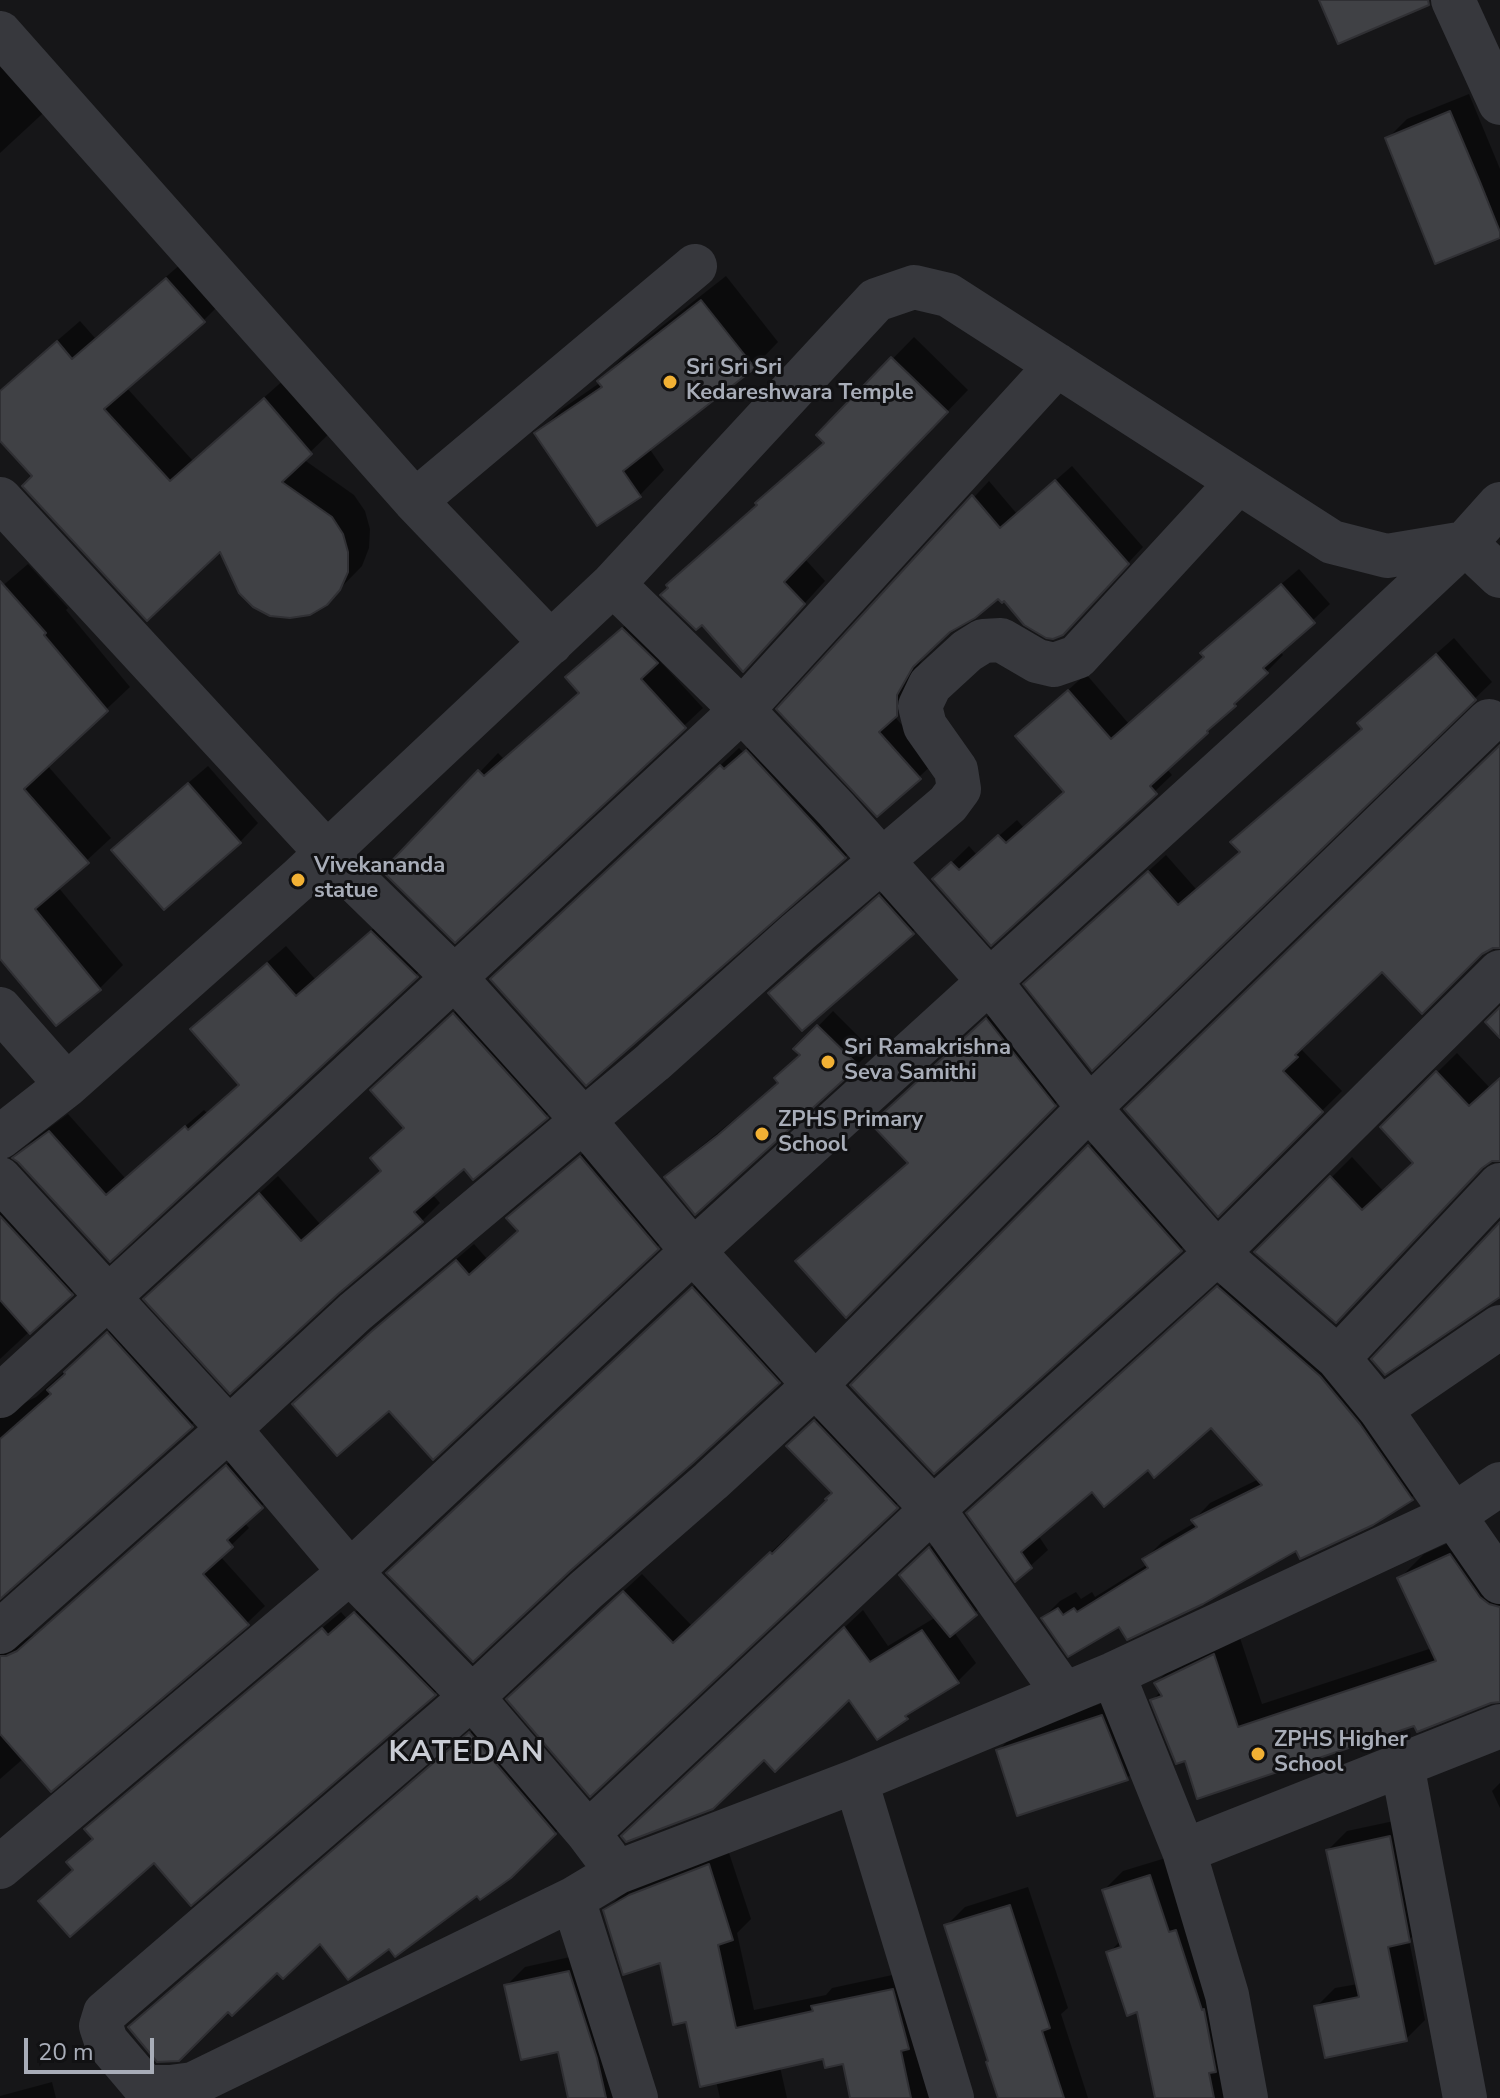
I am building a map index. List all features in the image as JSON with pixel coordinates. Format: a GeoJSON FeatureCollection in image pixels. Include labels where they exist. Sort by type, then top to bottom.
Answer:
{"type":"FeatureCollection","features":[{"type":"Feature","properties":{"kind":"street"},"geometry":{"type":"LineString","coordinates":[[1453,0],[1500,103]]}},
{"type":"Feature","properties":{"kind":"street"},"geometry":{"type":"LineString","coordinates":[[0,33],[415,501],[551,643]]}},
{"type":"Feature","properties":{"kind":"street"},"geometry":{"type":"LineString","coordinates":[[415,501],[695,266]]}},
{"type":"Feature","properties":{"kind":"street"},"geometry":{"type":"LineString","coordinates":[[0,1137],[67,1085],[327,853],[613,584],[876,300],[914,287],[948,295],[1332,542],[1387,556],[1465,543]]}},
{"type":"Feature","properties":{"kind":"street"},"geometry":{"type":"LineString","coordinates":[[0,1396],[742,710],[1057,365]]}},
{"type":"Feature","properties":{"kind":"street"},"geometry":{"type":"LineString","coordinates":[[0,1632],[229,1429],[355,1312],[653,1062],[948,804],[959,789],[956,770],[925,726],[920,706],[930,685],[967,651],[983,641],[1001,640],[1037,661],[1054,665],[1077,657],[1238,482]]}},
{"type":"Feature","properties":{"kind":"street"},"geometry":{"type":"LineString","coordinates":[[0,499],[327,853],[455,978],[584,1121],[693,1251],[933,1509],[1064,1694]]}},
{"type":"Feature","properties":{"kind":"street"},"geometry":{"type":"LineString","coordinates":[[0,1867],[350,1572],[693,1251],[1284,713],[1465,543],[1500,504]]}},
{"type":"Feature","properties":{"kind":"street"},"geometry":{"type":"LineString","coordinates":[[1465,543],[1500,576]]}},
{"type":"Feature","properties":{"kind":"street"},"geometry":{"type":"LineString","coordinates":[[613,584],[742,710],[882,861],[990,982],[1089,1108],[1217,1253],[1338,1358],[1380,1409],[1500,1582]]}},
{"type":"Feature","properties":{"kind":"street"},"geometry":{"type":"LineString","coordinates":[[1489,721],[1089,1108],[815,1385],[586,1590],[472,1697],[105,2013],[101,2026],[106,2041],[145,2087],[193,2084],[573,1899],[618,1872],[856,1781],[1113,1674],[1454,1515],[1500,1484]]}},
{"type":"Feature","properties":{"kind":"street"},"geometry":{"type":"LineString","coordinates":[[588,1833],[933,1509],[1217,1253],[1500,972]]}},
{"type":"Feature","properties":{"kind":"street"},"geometry":{"type":"LineString","coordinates":[[0,1009],[67,1085]]}},
{"type":"Feature","properties":{"kind":"street"},"geometry":{"type":"LineString","coordinates":[[0,1179],[229,1429],[350,1572],[472,1697],[618,1872]]}},
{"type":"Feature","properties":{"kind":"street"},"geometry":{"type":"LineString","coordinates":[[1338,1358],[1500,1185]]}},
{"type":"Feature","properties":{"kind":"street"},"geometry":{"type":"LineString","coordinates":[[1380,1409],[1500,1327]]}},
{"type":"Feature","properties":{"kind":"street"},"geometry":{"type":"LineString","coordinates":[[1113,1674],[1184,1851],[1227,1995],[1246,2098]]}},
{"type":"Feature","properties":{"kind":"street"},"geometry":{"type":"LineString","coordinates":[[1184,1851],[1500,1726]]}},
{"type":"Feature","properties":{"kind":"street"},"geometry":{"type":"LineString","coordinates":[[1402,1764],[1465,2098]]}},
{"type":"Feature","properties":{"kind":"street"},"geometry":{"type":"LineString","coordinates":[[856,1781],[952,2098]]}},
{"type":"Feature","properties":{"kind":"street"},"geometry":{"type":"LineString","coordinates":[[573,1899],[636,2098]]}},
{"type":"Feature","properties":{"kind":"building"},"geometry":{"type":"Polygon","coordinates":[[[1319,0],[1428,0],[1429,5],[1338,44],[1319,0]]]}},
{"type":"Feature","properties":{"kind":"building"},"geometry":{"type":"Polygon","coordinates":[[[1450,111],[1500,238],[1435,264],[1385,138],[1450,111]]]}},
{"type":"Feature","properties":{"kind":"building"},"geometry":{"type":"Polygon","coordinates":[[[166,278],[205,322],[104,409],[170,481],[264,398],[312,454],[282,482],[332,517],[343,534],[348,552],[348,572],[340,590],[327,605],[310,615],[290,618],[270,616],[253,607],[239,593],[220,552],[147,621],[22,486],[32,476],[0,441],[0,391],[57,341],[72,359],[166,278]]]}},
{"type":"Feature","properties":{"kind":"building"},"geometry":{"type":"Polygon","coordinates":[[[701,300],[755,368],[623,471],[641,497],[597,526],[534,433],[602,387],[597,381],[701,300]]]}},
{"type":"Feature","properties":{"kind":"building"},"geometry":{"type":"Polygon","coordinates":[[[891,357],[948,412],[784,582],[805,604],[743,672],[702,625],[696,630],[660,595],[668,588],[666,585],[824,443],[816,435],[891,357]]]}},
{"type":"Feature","properties":{"kind":"building"},"geometry":{"type":"Polygon","coordinates":[[[1055,480],[1129,564],[1063,635],[1046,638],[1024,625],[1004,601],[1002,603],[998,599],[975,618],[950,632],[913,667],[897,695],[897,716],[879,732],[921,779],[877,817],[776,709],[972,495],[1000,528],[1055,480]]]}},
{"type":"Feature","properties":{"kind":"building"},"geometry":{"type":"Polygon","coordinates":[[[0,581],[108,711],[24,789],[89,863],[35,909],[101,990],[56,1026],[0,959],[0,581]]]}},
{"type":"Feature","properties":{"kind":"building"},"geometry":{"type":"Polygon","coordinates":[[[1281,584],[1315,623],[1263,668],[1268,673],[1150,786],[1157,794],[991,946],[932,879],[951,862],[959,870],[998,835],[1006,843],[1064,792],[1015,736],[1068,690],[1111,739],[1204,657],[1200,653],[1281,584]]]}},
{"type":"Feature","properties":{"kind":"building"},"geometry":{"type":"Polygon","coordinates":[[[622,628],[658,663],[641,679],[686,728],[455,943],[382,871],[478,770],[484,776],[579,693],[565,677],[622,628]]]}},
{"type":"Feature","properties":{"kind":"building"},"geometry":{"type":"Polygon","coordinates":[[[1436,654],[1476,700],[1092,1071],[1023,984],[1148,871],[1178,905],[1240,852],[1230,842],[1362,729],[1357,723],[1436,654]]]}},
{"type":"Feature","properties":{"kind":"building"},"geometry":{"type":"Polygon","coordinates":[[[1500,745],[1500,948],[1482,954],[1422,1014],[1382,972],[1295,1055],[1298,1057],[1283,1071],[1323,1112],[1218,1217],[1124,1109],[1500,745]]]}},
{"type":"Feature","properties":{"kind":"building"},"geometry":{"type":"Polygon","coordinates":[[[746,750],[846,858],[586,1086],[490,979],[720,765],[724,769],[746,750]]]}},
{"type":"Feature","properties":{"kind":"building"},"geometry":{"type":"Polygon","coordinates":[[[188,783],[241,843],[164,910],[111,850],[188,783]]]}},
{"type":"Feature","properties":{"kind":"building"},"geometry":{"type":"Polygon","coordinates":[[[879,895],[914,934],[802,1031],[768,993],[879,895]]]}},
{"type":"Feature","properties":{"kind":"building"},"geometry":{"type":"Polygon","coordinates":[[[371,931],[418,977],[110,1262],[12,1158],[49,1131],[106,1195],[185,1126],[188,1130],[239,1085],[190,1029],[267,963],[296,996],[371,931]]]}},
{"type":"Feature","properties":{"kind":"building"},"geometry":{"type":"Polygon","coordinates":[[[1500,1007],[1500,1038],[1485,1022],[1500,1007]]]}},
{"type":"Feature","properties":{"kind":"building"},"geometry":{"type":"Polygon","coordinates":[[[453,1013],[548,1118],[473,1180],[464,1169],[414,1212],[423,1222],[338,1294],[230,1394],[143,1299],[259,1193],[301,1241],[381,1171],[370,1158],[404,1128],[370,1090],[453,1013]]]}},
{"type":"Feature","properties":{"kind":"building"},"geometry":{"type":"Polygon","coordinates":[[[986,1018],[1056,1106],[846,1318],[795,1261],[908,1163],[871,1124],[986,1018]]]}},
{"type":"Feature","properties":{"kind":"building"},"geometry":{"type":"Polygon","coordinates":[[[817,1025],[859,1066],[695,1215],[664,1177],[778,1083],[774,1078],[800,1055],[793,1049],[817,1025]]]}},
{"type":"Feature","properties":{"kind":"building"},"geometry":{"type":"Polygon","coordinates":[[[1436,1071],[1469,1106],[1500,1078],[1500,1161],[1492,1161],[1482,1168],[1336,1323],[1254,1252],[1330,1176],[1362,1210],[1413,1163],[1380,1127],[1436,1071]]]}},
{"type":"Feature","properties":{"kind":"building"},"geometry":{"type":"Polygon","coordinates":[[[1088,1145],[1182,1251],[934,1474],[850,1385],[1088,1145]]]}},
{"type":"Feature","properties":{"kind":"building"},"geometry":{"type":"Polygon","coordinates":[[[580,1156],[659,1249],[433,1460],[389,1411],[337,1456],[292,1404],[456,1260],[469,1275],[518,1231],[506,1218],[580,1156]]]}},
{"type":"Feature","properties":{"kind":"building"},"geometry":{"type":"Polygon","coordinates":[[[0,1216],[73,1295],[30,1334],[0,1300],[0,1216]]]}},
{"type":"Feature","properties":{"kind":"building"},"geometry":{"type":"Polygon","coordinates":[[[1500,1222],[1500,1297],[1385,1375],[1371,1359],[1500,1222]]]}},
{"type":"Feature","properties":{"kind":"building"},"geometry":{"type":"Polygon","coordinates":[[[1217,1286],[1320,1376],[1360,1424],[1413,1500],[1373,1525],[1300,1559],[1296,1551],[1203,1604],[1127,1640],[1119,1627],[1068,1657],[1041,1618],[1058,1608],[1063,1615],[1074,1608],[1077,1612],[1148,1568],[1142,1559],[1197,1527],[1191,1520],[1262,1485],[1211,1428],[1154,1478],[1148,1470],[1104,1507],[1092,1492],[1021,1552],[1032,1568],[1015,1582],[966,1513],[1217,1286]]]}},
{"type":"Feature","properties":{"kind":"building"},"geometry":{"type":"Polygon","coordinates":[[[692,1287],[780,1383],[473,1662],[386,1573],[692,1287]]]}},
{"type":"Feature","properties":{"kind":"building"},"geometry":{"type":"Polygon","coordinates":[[[107,1332],[193,1427],[0,1599],[0,1439],[51,1394],[47,1390],[107,1332]]]}},
{"type":"Feature","properties":{"kind":"building"},"geometry":{"type":"Polygon","coordinates":[[[814,1420],[898,1508],[590,1797],[506,1699],[623,1591],[673,1643],[770,1552],[772,1554],[832,1493],[786,1446],[814,1420]]]}},
{"type":"Feature","properties":{"kind":"building"},"geometry":{"type":"Polygon","coordinates":[[[226,1465],[263,1508],[227,1540],[233,1547],[203,1574],[249,1625],[51,1792],[0,1734],[0,1656],[17,1651],[226,1465]]]}},
{"type":"Feature","properties":{"kind":"building"},"geometry":{"type":"Polygon","coordinates":[[[929,1547],[977,1615],[950,1637],[899,1575],[929,1547]]]}},
{"type":"Feature","properties":{"kind":"building"},"geometry":{"type":"Polygon","coordinates":[[[1450,1554],[1480,1597],[1500,1607],[1500,1702],[1417,1732],[1414,1726],[1197,1799],[1185,1761],[1176,1764],[1150,1700],[1162,1696],[1154,1683],[1214,1654],[1238,1727],[1436,1661],[1397,1578],[1450,1554]]]}},
{"type":"Feature","properties":{"kind":"building"},"geometry":{"type":"Polygon","coordinates":[[[354,1612],[436,1695],[191,1906],[154,1863],[70,1937],[38,1901],[73,1870],[66,1862],[93,1839],[84,1829],[322,1628],[328,1635],[354,1612]]]}},
{"type":"Feature","properties":{"kind":"building"},"geometry":{"type":"Polygon","coordinates":[[[844,1627],[870,1662],[922,1630],[959,1683],[905,1716],[908,1719],[877,1740],[849,1700],[775,1772],[764,1760],[713,1809],[626,1842],[621,1836],[844,1627]]]}},
{"type":"Feature","properties":{"kind":"building"},"geometry":{"type":"Polygon","coordinates":[[[1102,1715],[1128,1780],[1017,1816],[996,1750],[1102,1715]]]}},
{"type":"Feature","properties":{"kind":"building"},"geometry":{"type":"Polygon","coordinates":[[[469,1732],[556,1834],[511,1878],[480,1900],[477,1896],[395,1957],[389,1949],[348,1980],[320,1944],[283,1979],[277,1973],[232,2016],[228,2012],[179,2061],[157,2062],[128,2027],[469,1732]]]}},
{"type":"Feature","properties":{"kind":"building"},"geometry":{"type":"Polygon","coordinates":[[[1390,1836],[1410,1942],[1388,1947],[1407,2041],[1325,2058],[1314,2006],[1359,1997],[1326,1850],[1390,1836]]]}},
{"type":"Feature","properties":{"kind":"building"},"geometry":{"type":"Polygon","coordinates":[[[709,1864],[733,1940],[718,1945],[736,2028],[813,2011],[811,2006],[893,1989],[909,2049],[901,2051],[911,2098],[850,2098],[843,2064],[825,2068],[823,2059],[700,2087],[686,2022],[673,2025],[660,1963],[623,1975],[603,1910],[629,1895],[709,1864]]]}},
{"type":"Feature","properties":{"kind":"building"},"geometry":{"type":"Polygon","coordinates":[[[1150,1875],[1169,1932],[1176,1930],[1204,2009],[1216,2072],[1209,2073],[1214,2098],[1155,2098],[1137,2012],[1127,2016],[1106,1952],[1121,1947],[1102,1890],[1150,1875]]]}},
{"type":"Feature","properties":{"kind":"building"},"geometry":{"type":"Polygon","coordinates":[[[1010,1905],[1050,2028],[1042,2031],[1064,2098],[998,2098],[944,1925],[1010,1905]]]}},
{"type":"Feature","properties":{"kind":"building"},"geometry":{"type":"Polygon","coordinates":[[[569,1971],[597,2058],[606,2098],[568,2098],[558,2052],[521,2060],[504,1985],[569,1971]]]}},
{"type":"Feature","properties":{"kind":"place","name":"Sri Sri Sri Kedareshwara Temple"},"geometry":{"type":"Point","coordinates":[670,382]}},
{"type":"Feature","properties":{"kind":"place","name":"Vivekananda statue"},"geometry":{"type":"Point","coordinates":[298,880]}},
{"type":"Feature","properties":{"kind":"place","name":"Sri Ramakrishna Seva Samithi"},"geometry":{"type":"Point","coordinates":[828,1062]}},
{"type":"Feature","properties":{"kind":"place","name":"ZPHS Primary School"},"geometry":{"type":"Point","coordinates":[762,1134]}},
{"type":"Feature","properties":{"kind":"place","name":"ZPHS Higher School"},"geometry":{"type":"Point","coordinates":[1258,1754]}},
{"type":"Feature","properties":{"kind":"district","name":"KATEDAN"},"geometry":{"type":"Point","coordinates":[467,1754]}}]}
